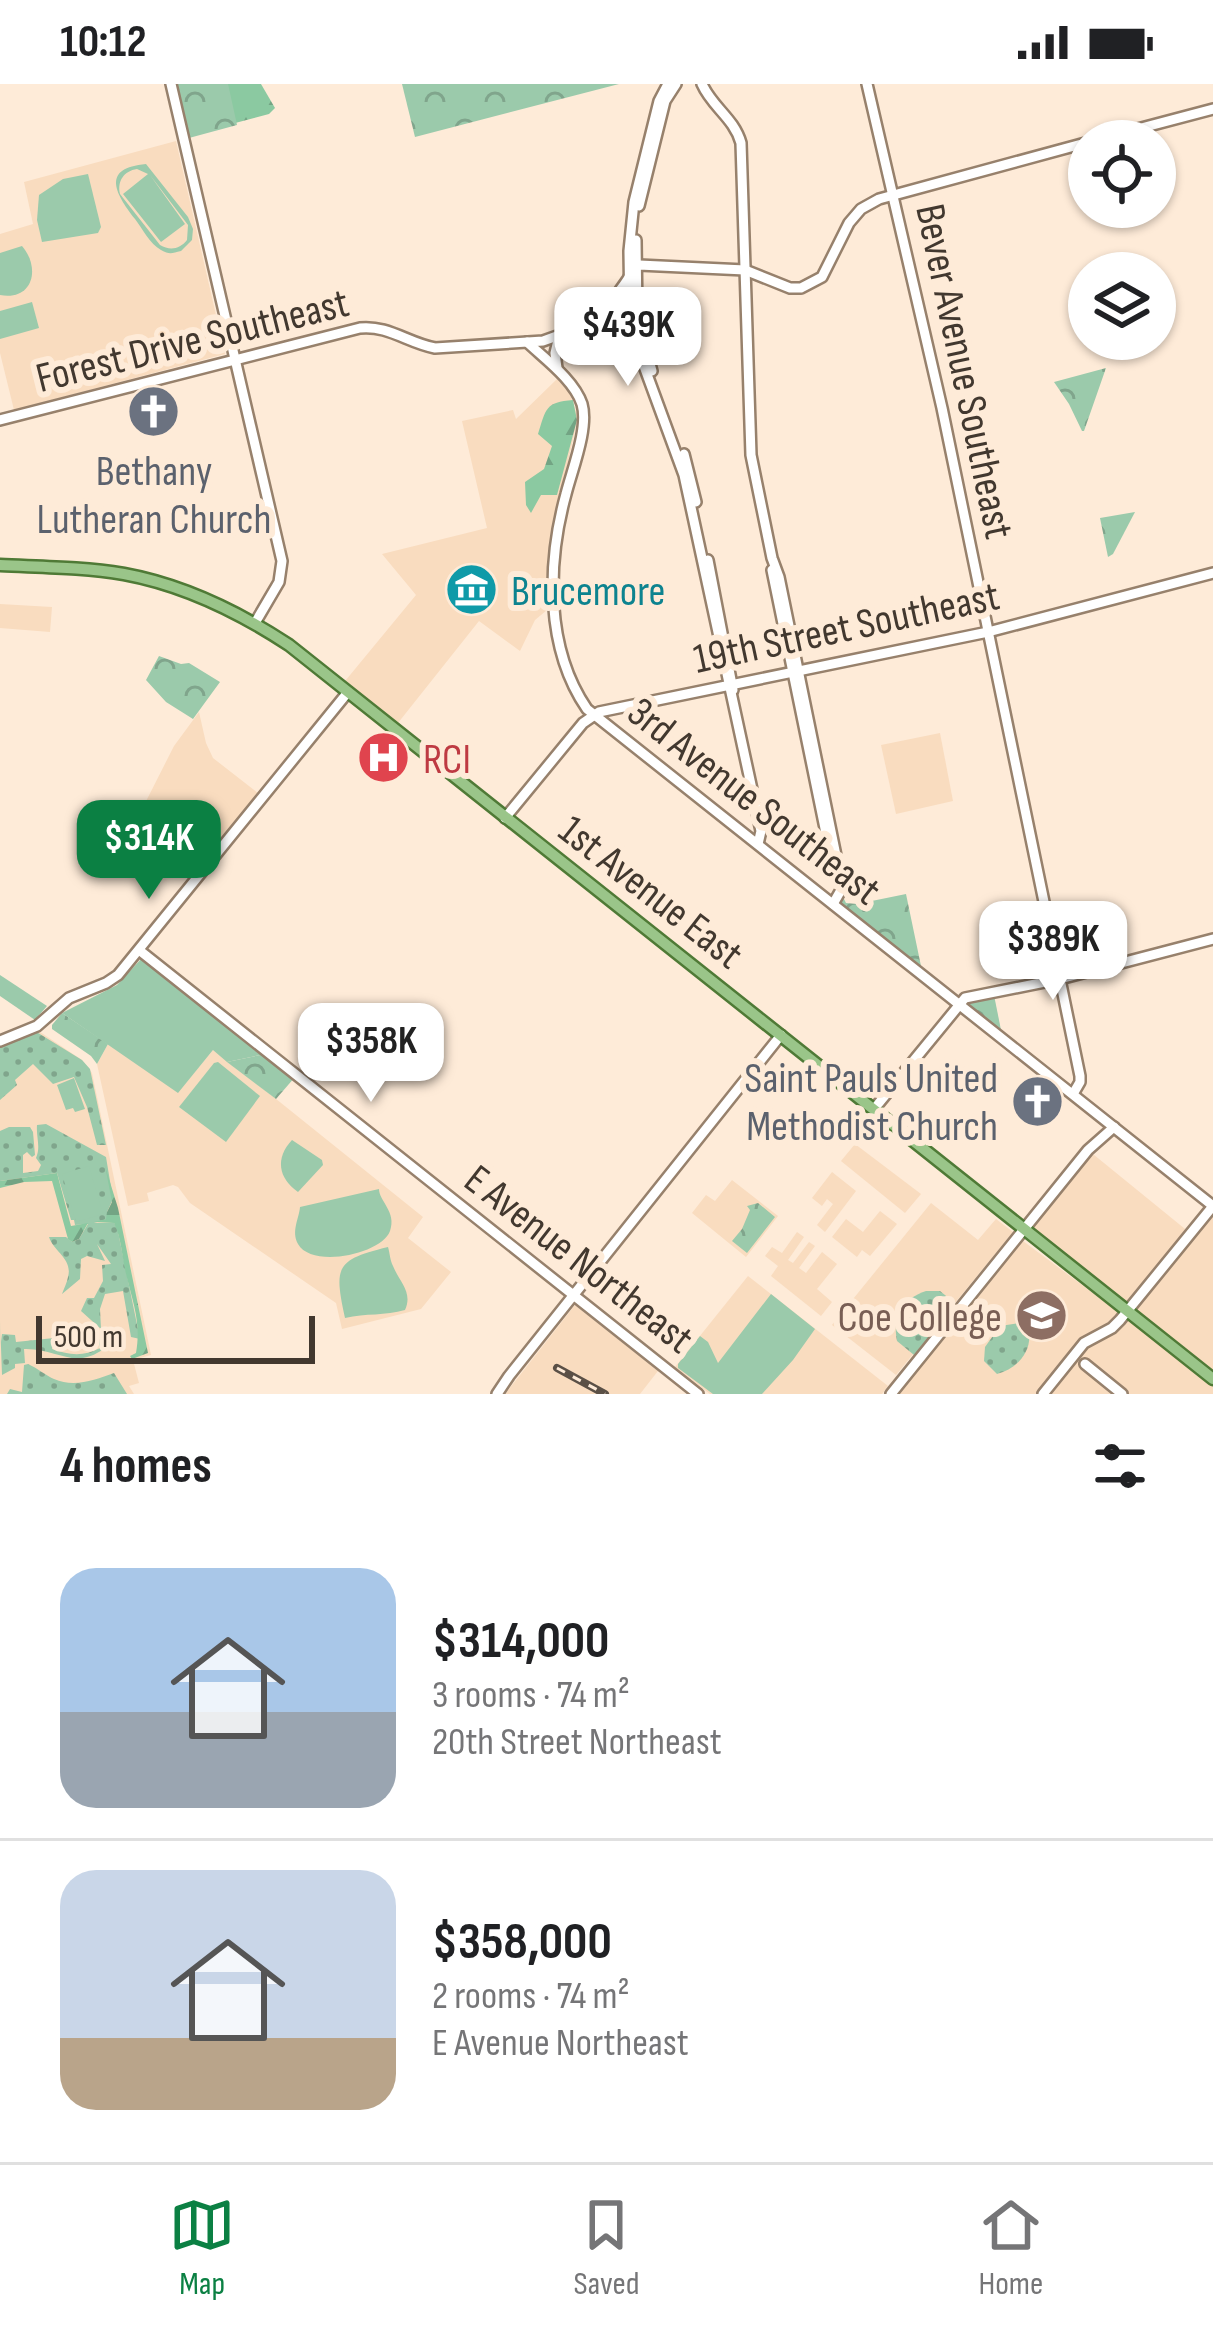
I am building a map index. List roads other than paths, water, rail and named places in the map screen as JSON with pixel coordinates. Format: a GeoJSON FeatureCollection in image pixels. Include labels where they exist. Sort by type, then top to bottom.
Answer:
{"type":"FeatureCollection","features":[{"type":"Feature","properties":{"kind":"main road","name":"1st Avenue East"},"geometry":{"type":"LineString","coordinates":[[0,565],[124,574],[190,593],[255,623],[289,645],[1213,1379]]}},
{"type":"Feature","properties":{"kind":"street"},"geometry":{"type":"LineString","coordinates":[[171,84],[282,566],[279,583],[255,623]]}},
{"type":"Feature","properties":{"kind":"street"},"geometry":{"type":"LineString","coordinates":[[634,316],[640,202],[672,84]]}},
{"type":"Feature","properties":{"kind":"street"},"geometry":{"type":"LineString","coordinates":[[672,84],[658,100],[635,195],[629,280],[641,358],[684,476],[760,831],[758,844]]}},
{"type":"Feature","properties":{"kind":"street"},"geometry":{"type":"LineString","coordinates":[[702,84],[732,122],[741,143],[751,455],[836,900]]}},
{"type":"Feature","properties":{"kind":"street","name":"Bever Avenue Southeast"},"geometry":{"type":"LineString","coordinates":[[867,84],[941,403],[1081,1080],[1072,1094]]}},
{"type":"Feature","properties":{"kind":"street"},"geometry":{"type":"LineString","coordinates":[[1173,120],[1213,110]]}},
{"type":"Feature","properties":{"kind":"street"},"geometry":{"type":"LineString","coordinates":[[635,266],[745,270],[801,288],[822,277],[855,216],[870,204],[1068,147]]}},
{"type":"Feature","properties":{"kind":"street","name":"Forest Drive Southeast"},"geometry":{"type":"LineString","coordinates":[[0,420],[373,327],[435,348],[543,341],[605,308],[635,266]]}},
{"type":"Feature","properties":{"kind":"street"},"geometry":{"type":"LineString","coordinates":[[605,308],[634,316]]}},
{"type":"Feature","properties":{"kind":"street"},"geometry":{"type":"LineString","coordinates":[[559,336],[555,353],[559,373]]}},
{"type":"Feature","properties":{"kind":"street"},"geometry":{"type":"LineString","coordinates":[[505,818],[593,715],[568,675],[554,613],[555,546],[583,410],[576,392],[527,342]]}},
{"type":"Feature","properties":{"kind":"street","name":"19th Street Southeast"},"geometry":{"type":"LineString","coordinates":[[593,715],[988,632],[1213,573]]}},
{"type":"Feature","properties":{"kind":"street"},"geometry":{"type":"LineString","coordinates":[[0,1041],[37,1026],[70,998],[115,978],[348,692]]}},
{"type":"Feature","properties":{"kind":"street"},"geometry":{"type":"LineString","coordinates":[[608,726],[604,716],[609,710]]}},
{"type":"Feature","properties":{"kind":"street","name":"3rd Avenue Southeast"},"geometry":{"type":"LineString","coordinates":[[593,715],[836,900],[1213,1206]]}},
{"type":"Feature","properties":{"kind":"street"},"geometry":{"type":"LineString","coordinates":[[484,801],[508,806],[526,793]]}},
{"type":"Feature","properties":{"kind":"street"},"geometry":{"type":"LineString","coordinates":[[874,1109],[959,1004],[970,997],[1213,939]]}},
{"type":"Feature","properties":{"kind":"street","name":"E Avenue Northeast"},"geometry":{"type":"LineString","coordinates":[[139,950],[698,1394]]}},
{"type":"Feature","properties":{"kind":"street"},"geometry":{"type":"LineString","coordinates":[[497,1394],[781,1035]]}},
{"type":"Feature","properties":{"kind":"street"},"geometry":{"type":"LineString","coordinates":[[891,1394],[1067,1176],[1114,1127]]}},
{"type":"Feature","properties":{"kind":"street"},"geometry":{"type":"LineString","coordinates":[[1043,1394],[1080,1348],[1128,1312],[1213,1206]]}},
{"type":"Feature","properties":{"kind":"street"},"geometry":{"type":"LineString","coordinates":[[1080,1348],[1085,1364],[1122,1394]]}},
{"type":"Feature","properties":{"kind":"street"},"geometry":{"type":"LineString","coordinates":[[1065,1366],[1085,1364]]}},
{"type":"Feature","properties":{"kind":"railway"},"geometry":{"type":"LineString","coordinates":[[557,1368],[605,1394]]}},
{"type":"Feature","properties":{"kind":"place","name":"Bethany Lutheran Church"},"geometry":{"type":"Point","coordinates":[154,411]}},
{"type":"Feature","properties":{"kind":"place","name":"Brucemore"},"geometry":{"type":"Point","coordinates":[472,590]}},
{"type":"Feature","properties":{"kind":"place","name":"RCI"},"geometry":{"type":"Point","coordinates":[384,758]}},
{"type":"Feature","properties":{"kind":"place","name":"Saint Pauls United Methodist Church"},"geometry":{"type":"Point","coordinates":[1037,1101]}},
{"type":"Feature","properties":{"kind":"place","name":"Coe College"},"geometry":{"type":"Point","coordinates":[1041,1316]}}]}
